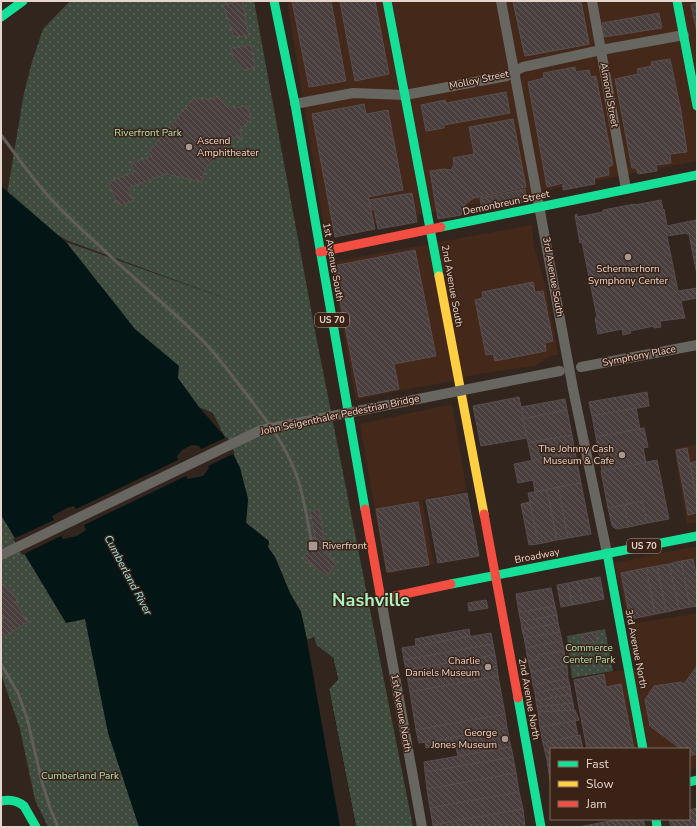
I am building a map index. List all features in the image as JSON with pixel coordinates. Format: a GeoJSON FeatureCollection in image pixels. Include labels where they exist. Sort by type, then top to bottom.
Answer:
{"type":"FeatureCollection","features":[{"type":"Feature","properties":{"kind":"street"},"geometry":{"type":"LineString","coordinates":[[1,17],[23,1]]}},
{"type":"Feature","properties":{"kind":"street","name":"1st Avenue South"},"geometry":{"type":"LineString","coordinates":[[274,1],[295,104],[381,599]]}},
{"type":"Feature","properties":{"kind":"street","name":"2nd Avenue South"},"geometry":{"type":"LineString","coordinates":[[387,1],[495,575]]}},
{"type":"Feature","properties":{"kind":"street","name":"3rd Avenue South"},"geometry":{"type":"LineString","coordinates":[[501,1],[573,390],[607,553]]}},
{"type":"Feature","properties":{"kind":"street","name":"Almond Street"},"geometry":{"type":"LineString","coordinates":[[592,1],[626,190]]}},
{"type":"Feature","properties":{"kind":"street"},"geometry":{"type":"LineString","coordinates":[[677,1],[697,106]]}},
{"type":"Feature","properties":{"kind":"street","name":"Molloy Street"},"geometry":{"type":"LineString","coordinates":[[295,104],[354,93],[405,95],[507,76],[523,67],[601,50],[684,35]]}},
{"type":"Feature","properties":{"kind":"street","name":"Demonbreun Street"},"geometry":{"type":"LineString","coordinates":[[320,252],[697,175]]}},
{"type":"Feature","properties":{"kind":"street","name":"Symphony Place"},"geometry":{"type":"LineString","coordinates":[[581,367],[697,345]]}},
{"type":"Feature","properties":{"kind":"street","name":"John Seigenthaler Pedestrian Bridge"},"geometry":{"type":"LineString","coordinates":[[1,555],[261,430],[560,371]]}},
{"type":"Feature","properties":{"kind":"street","name":"Broadway"},"geometry":{"type":"LineString","coordinates":[[381,599],[495,575],[697,536]]}},
{"type":"Feature","properties":{"kind":"street","name":"3rd Avenue North"},"geometry":{"type":"LineString","coordinates":[[607,553],[643,748]]}},
{"type":"Feature","properties":{"kind":"street","name":"2nd Avenue North"},"geometry":{"type":"LineString","coordinates":[[495,575],[541,810],[541,827]]}},
{"type":"Feature","properties":{"kind":"street","name":"1st Avenue North"},"geometry":{"type":"LineString","coordinates":[[381,599],[422,827]]}},
{"type":"Feature","properties":{"kind":"street"},"geometry":{"type":"LineString","coordinates":[[1,800],[11,799],[18,801],[24,806],[36,827]]}},
{"type":"Feature","properties":{"kind":"shaded area"},"geometry":{"type":"Polygon","coordinates":[[[287,1],[697,1],[697,161],[325,233],[287,1]]]}},
{"type":"Feature","properties":{"kind":"shaded area"},"geometry":{"type":"Polygon","coordinates":[[[532,225],[534,246],[546,288],[558,355],[550,356],[535,366],[478,374],[447,382],[356,400],[331,262],[532,225]]]}},
{"type":"Feature","properties":{"kind":"shaded area"},"geometry":{"type":"Polygon","coordinates":[[[452,404],[467,491],[422,500],[434,564],[388,574],[384,563],[360,424],[452,404]]]}},
{"type":"Feature","properties":{"kind":"shaded area"},"geometry":{"type":"Polygon","coordinates":[[[697,444],[697,522],[687,524],[674,449],[697,444]]]}},
{"type":"Feature","properties":{"kind":"shaded area"},"geometry":{"type":"Polygon","coordinates":[[[697,546],[697,607],[629,621],[614,563],[697,546]]]}},
{"type":"Feature","properties":{"kind":"shaded area"},"geometry":{"type":"Polygon","coordinates":[[[697,613],[697,768],[690,769],[690,748],[586,748],[573,679],[640,667],[631,624],[697,613]]]}},
{"type":"Feature","properties":{"kind":"green space","name":"Riverfront Park"},"geometry":{"type":"Polygon","coordinates":[[[70,1],[254,1],[315,331],[413,827],[356,827],[329,689],[338,679],[333,658],[307,640],[301,612],[290,593],[275,557],[268,547],[269,541],[246,523],[248,499],[240,468],[213,413],[199,407],[116,307],[66,242],[241,304],[66,240],[6,200],[24,93],[32,62],[43,29],[70,1]]]}},
{"type":"Feature","properties":{"kind":"green space","name":"Cumberland Park"},"geometry":{"type":"Polygon","coordinates":[[[1,513],[85,619],[146,827],[48,827],[35,800],[20,729],[1,674],[1,513]]]}},
{"type":"Feature","properties":{"kind":"green space","name":"Commerce Center Park"},"geometry":{"type":"Polygon","coordinates":[[[605,629],[613,671],[572,678],[567,636],[605,629]]]}},
{"type":"Feature","properties":{"kind":"water","name":"Cumberland River"},"geometry":{"type":"Polygon","coordinates":[[[1,186],[66,242],[135,329],[179,366],[178,378],[199,407],[225,437],[240,468],[248,499],[246,523],[269,541],[268,547],[275,557],[290,593],[301,612],[307,640],[314,637],[316,645],[333,658],[338,679],[329,689],[356,827],[139,827],[108,733],[85,619],[66,623],[1,515],[1,186]]]}},
{"type":"Feature","properties":{"kind":"pier"},"geometry":{"type":"Polygon","coordinates":[[[227,437],[235,453],[208,466],[209,468],[203,476],[188,479],[186,476],[84,525],[86,530],[77,536],[63,539],[61,536],[22,555],[13,539],[54,520],[52,516],[67,508],[74,506],[76,509],[178,460],[177,456],[182,450],[192,445],[199,446],[201,449],[227,437]]]}},
{"type":"Feature","properties":{"kind":"pier"},"geometry":{"type":"Polygon","coordinates":[[[314,637],[316,645],[333,658],[338,679],[329,689],[356,827],[340,827],[307,640],[314,637]]]}},
{"type":"Feature","properties":{"kind":"building"},"geometry":{"type":"Polygon","coordinates":[[[242,1],[249,36],[234,37],[223,5],[242,1]]]}},
{"type":"Feature","properties":{"kind":"building"},"geometry":{"type":"Polygon","coordinates":[[[292,1],[331,1],[346,81],[309,87],[292,1]]]}},
{"type":"Feature","properties":{"kind":"building"},"geometry":{"type":"Polygon","coordinates":[[[375,1],[389,74],[355,81],[340,2],[375,1]]]}},
{"type":"Feature","properties":{"kind":"building"},"geometry":{"type":"Polygon","coordinates":[[[513,1],[543,1],[548,24],[584,17],[589,44],[525,56],[513,1]]]}},
{"type":"Feature","properties":{"kind":"building"},"geometry":{"type":"Polygon","coordinates":[[[513,1],[581,1],[589,44],[525,56],[513,1]]]}},
{"type":"Feature","properties":{"kind":"building"},"geometry":{"type":"Polygon","coordinates":[[[697,3],[697,32],[691,5],[697,3]]]}},
{"type":"Feature","properties":{"kind":"building"},"geometry":{"type":"Polygon","coordinates":[[[659,13],[662,28],[604,37],[602,23],[659,13]]]}},
{"type":"Feature","properties":{"kind":"building"},"geometry":{"type":"Polygon","coordinates":[[[251,45],[255,68],[244,70],[233,57],[231,48],[251,45]]]}},
{"type":"Feature","properties":{"kind":"building"},"geometry":{"type":"Polygon","coordinates":[[[670,59],[681,111],[687,152],[670,154],[671,163],[656,165],[657,171],[638,174],[636,168],[632,168],[615,79],[638,74],[637,69],[652,66],[651,62],[670,59]]]}},
{"type":"Feature","properties":{"kind":"building"},"geometry":{"type":"Polygon","coordinates":[[[575,67],[576,72],[589,70],[591,77],[596,76],[613,165],[608,167],[609,175],[594,178],[595,184],[563,190],[563,183],[547,187],[528,82],[544,78],[543,73],[575,67]]]}},
{"type":"Feature","properties":{"kind":"building"},"geometry":{"type":"Polygon","coordinates":[[[506,92],[510,113],[444,125],[444,128],[426,131],[421,105],[445,100],[446,103],[506,92]]]}},
{"type":"Feature","properties":{"kind":"building","name":"Ascend Amphitheater"},"geometry":{"type":"Polygon","coordinates":[[[216,95],[231,108],[248,106],[251,120],[240,129],[242,141],[236,136],[206,168],[201,182],[166,174],[128,188],[133,201],[118,206],[108,182],[134,172],[131,163],[152,156],[148,152],[193,99],[213,99],[216,95]]]}},
{"type":"Feature","properties":{"kind":"building"},"geometry":{"type":"Polygon","coordinates":[[[364,104],[366,114],[388,110],[403,190],[368,197],[375,229],[335,237],[312,114],[364,104]]]}},
{"type":"Feature","properties":{"kind":"building"},"geometry":{"type":"Polygon","coordinates":[[[513,119],[526,187],[474,198],[465,204],[461,215],[438,219],[430,171],[444,169],[451,170],[454,165],[453,158],[474,154],[469,127],[513,119]]]}},
{"type":"Feature","properties":{"kind":"building"},"geometry":{"type":"Polygon","coordinates":[[[525,189],[525,202],[482,210],[480,198],[525,189]]]}},
{"type":"Feature","properties":{"kind":"building"},"geometry":{"type":"Polygon","coordinates":[[[412,193],[417,222],[378,229],[374,209],[371,210],[369,200],[412,193]]]}},
{"type":"Feature","properties":{"kind":"building","name":"Schermerhorn Symphony Center"},"geometry":{"type":"Polygon","coordinates":[[[661,200],[667,226],[696,220],[697,275],[689,234],[686,233],[667,236],[678,291],[697,288],[697,298],[681,301],[685,318],[660,321],[661,327],[654,328],[654,326],[630,331],[631,333],[623,335],[622,329],[598,334],[595,318],[597,317],[575,215],[577,214],[577,217],[603,212],[603,210],[661,200]]]}},
{"type":"Feature","properties":{"kind":"building"},"geometry":{"type":"Polygon","coordinates":[[[415,250],[436,356],[394,364],[399,389],[359,397],[333,266],[415,250]]]}},
{"type":"Feature","properties":{"kind":"building"},"geometry":{"type":"Polygon","coordinates":[[[533,282],[535,292],[543,291],[553,341],[545,343],[546,351],[495,361],[493,354],[486,355],[475,300],[483,298],[482,292],[533,282]]]}},
{"type":"Feature","properties":{"kind":"building"},"geometry":{"type":"Polygon","coordinates":[[[647,392],[649,406],[592,416],[589,402],[647,392]]]}},
{"type":"Feature","properties":{"kind":"building"},"geometry":{"type":"Polygon","coordinates":[[[519,397],[527,438],[481,446],[473,406],[519,397]]]}},
{"type":"Feature","properties":{"kind":"building"},"geometry":{"type":"Polygon","coordinates":[[[565,399],[567,410],[523,419],[521,407],[565,399]]]}},
{"type":"Feature","properties":{"kind":"building"},"geometry":{"type":"Polygon","coordinates":[[[636,408],[640,429],[596,437],[592,416],[636,408]]]}},
{"type":"Feature","properties":{"kind":"building"},"geometry":{"type":"Polygon","coordinates":[[[567,410],[572,435],[528,443],[523,419],[567,410]]]}},
{"type":"Feature","properties":{"kind":"building","name":"The Johnny Cash Museum & Cafe"},"geometry":{"type":"Polygon","coordinates":[[[644,428],[648,447],[643,448],[646,463],[602,471],[596,437],[644,428]]]}},
{"type":"Feature","properties":{"kind":"building"},"geometry":{"type":"Polygon","coordinates":[[[572,435],[575,452],[532,461],[528,443],[572,435]]]}},
{"type":"Feature","properties":{"kind":"building"},"geometry":{"type":"Polygon","coordinates":[[[687,448],[697,502],[697,513],[688,515],[676,450],[687,448]]]}},
{"type":"Feature","properties":{"kind":"building"},"geometry":{"type":"Polygon","coordinates":[[[575,452],[581,483],[535,492],[533,480],[518,483],[514,464],[575,452]]]}},
{"type":"Feature","properties":{"kind":"building"},"geometry":{"type":"Polygon","coordinates":[[[657,460],[669,519],[647,523],[642,501],[608,508],[601,471],[657,460]]]}},
{"type":"Feature","properties":{"kind":"building"},"geometry":{"type":"Polygon","coordinates":[[[697,461],[697,502],[690,463],[697,461]]]}},
{"type":"Feature","properties":{"kind":"building"},"geometry":{"type":"Polygon","coordinates":[[[581,483],[591,534],[568,538],[558,487],[581,483]]]}},
{"type":"Feature","properties":{"kind":"building"},"geometry":{"type":"Polygon","coordinates":[[[558,487],[568,538],[557,540],[547,490],[558,487]]]}},
{"type":"Feature","properties":{"kind":"building"},"geometry":{"type":"Polygon","coordinates":[[[547,490],[557,540],[538,544],[528,493],[547,490]]]}},
{"type":"Feature","properties":{"kind":"building"},"geometry":{"type":"Polygon","coordinates":[[[467,493],[479,556],[438,563],[426,500],[467,493]]]}},
{"type":"Feature","properties":{"kind":"building"},"geometry":{"type":"Polygon","coordinates":[[[642,501],[647,523],[629,527],[624,505],[642,501]]]}},
{"type":"Feature","properties":{"kind":"building"},"geometry":{"type":"Polygon","coordinates":[[[418,502],[429,565],[387,572],[376,509],[418,502]]]}},
{"type":"Feature","properties":{"kind":"building"},"geometry":{"type":"Polygon","coordinates":[[[530,502],[538,544],[529,545],[521,504],[530,502]]]}},
{"type":"Feature","properties":{"kind":"building"},"geometry":{"type":"Polygon","coordinates":[[[624,505],[629,527],[617,529],[612,525],[608,508],[624,505]]]}},
{"type":"Feature","properties":{"kind":"building"},"geometry":{"type":"Polygon","coordinates":[[[319,509],[327,555],[337,562],[327,576],[303,559],[312,544],[317,547],[310,511],[319,509]]]}},
{"type":"Feature","properties":{"kind":"building"},"geometry":{"type":"Polygon","coordinates":[[[693,559],[697,579],[697,606],[690,607],[681,561],[693,559]]]}},
{"type":"Feature","properties":{"kind":"building"},"geometry":{"type":"Polygon","coordinates":[[[681,561],[690,607],[679,609],[669,564],[681,561]]]}},
{"type":"Feature","properties":{"kind":"building"},"geometry":{"type":"Polygon","coordinates":[[[669,564],[679,609],[666,612],[657,566],[669,564]]]}},
{"type":"Feature","properties":{"kind":"building"},"geometry":{"type":"Polygon","coordinates":[[[657,566],[666,612],[655,614],[646,568],[657,566]]]}},
{"type":"Feature","properties":{"kind":"building"},"geometry":{"type":"Polygon","coordinates":[[[646,568],[655,614],[630,619],[621,573],[646,568]]]}},
{"type":"Feature","properties":{"kind":"building"},"geometry":{"type":"Polygon","coordinates":[[[600,577],[604,599],[583,603],[578,581],[600,577]]]}},
{"type":"Feature","properties":{"kind":"building"},"geometry":{"type":"Polygon","coordinates":[[[1,580],[8,591],[11,589],[17,600],[15,602],[28,622],[2,638],[1,620],[4,618],[1,613],[1,580]]]}},
{"type":"Feature","properties":{"kind":"building"},"geometry":{"type":"Polygon","coordinates":[[[578,581],[583,603],[572,605],[568,583],[578,581]]]}},
{"type":"Feature","properties":{"kind":"building"},"geometry":{"type":"Polygon","coordinates":[[[568,583],[572,605],[561,607],[557,585],[568,583]]]}},
{"type":"Feature","properties":{"kind":"building"},"geometry":{"type":"Polygon","coordinates":[[[551,588],[555,606],[519,613],[516,594],[551,588]]]}},
{"type":"Feature","properties":{"kind":"building"},"geometry":{"type":"Polygon","coordinates":[[[486,600],[488,608],[469,611],[468,603],[486,600]]]}},
{"type":"Feature","properties":{"kind":"building"},"geometry":{"type":"Polygon","coordinates":[[[555,606],[557,615],[521,622],[519,613],[555,606]]]}},
{"type":"Feature","properties":{"kind":"building"},"geometry":{"type":"Polygon","coordinates":[[[557,615],[558,623],[522,630],[521,622],[557,615]]]}},
{"type":"Feature","properties":{"kind":"building"},"geometry":{"type":"Polygon","coordinates":[[[558,623],[560,632],[524,638],[522,630],[558,623]]]}},
{"type":"Feature","properties":{"kind":"building"},"geometry":{"type":"Polygon","coordinates":[[[469,629],[470,636],[416,646],[415,639],[469,629]]]}},
{"type":"Feature","properties":{"kind":"building"},"geometry":{"type":"Polygon","coordinates":[[[560,632],[562,641],[526,648],[524,638],[560,632]]]}},
{"type":"Feature","properties":{"kind":"building"},"geometry":{"type":"Polygon","coordinates":[[[596,632],[598,641],[583,644],[581,635],[596,632]]]}},
{"type":"Feature","properties":{"kind":"building"},"geometry":{"type":"Polygon","coordinates":[[[491,633],[493,644],[404,660],[402,648],[491,633]]]}},
{"type":"Feature","properties":{"kind":"building"},"geometry":{"type":"Polygon","coordinates":[[[562,641],[564,651],[538,655],[539,659],[528,661],[526,648],[562,641]]]}},
{"type":"Feature","properties":{"kind":"building"},"geometry":{"type":"Polygon","coordinates":[[[493,644],[495,655],[406,670],[404,660],[493,644]]]}},
{"type":"Feature","properties":{"kind":"building"},"geometry":{"type":"Polygon","coordinates":[[[564,651],[567,666],[531,672],[528,661],[539,659],[538,655],[564,651]]]}},
{"type":"Feature","properties":{"kind":"building"},"geometry":{"type":"Polygon","coordinates":[[[495,655],[497,666],[408,681],[406,670],[495,655]]]}},
{"type":"Feature","properties":{"kind":"building"},"geometry":{"type":"Polygon","coordinates":[[[497,666],[498,676],[410,692],[408,681],[497,666]]]}},
{"type":"Feature","properties":{"kind":"building"},"geometry":{"type":"Polygon","coordinates":[[[567,666],[568,679],[533,685],[531,672],[567,666]]]}},
{"type":"Feature","properties":{"kind":"building"},"geometry":{"type":"Polygon","coordinates":[[[697,666],[697,754],[690,756],[690,748],[680,748],[650,726],[645,700],[654,686],[681,682],[684,684],[697,666]]]}},
{"type":"Feature","properties":{"kind":"building"},"geometry":{"type":"Polygon","coordinates":[[[604,674],[606,687],[621,684],[634,748],[587,748],[574,680],[604,674]]]}},
{"type":"Feature","properties":{"kind":"building"},"geometry":{"type":"Polygon","coordinates":[[[498,676],[505,714],[416,730],[410,692],[498,676]]]}},
{"type":"Feature","properties":{"kind":"building"},"geometry":{"type":"Polygon","coordinates":[[[568,679],[570,686],[535,693],[533,685],[568,679]]]}},
{"type":"Feature","properties":{"kind":"building"},"geometry":{"type":"Polygon","coordinates":[[[570,686],[571,694],[536,701],[535,693],[570,686]]]}},
{"type":"Feature","properties":{"kind":"building"},"geometry":{"type":"Polygon","coordinates":[[[571,694],[573,703],[537,707],[536,701],[571,694]]]}},
{"type":"Feature","properties":{"kind":"building"},"geometry":{"type":"Polygon","coordinates":[[[573,703],[574,710],[538,712],[537,707],[573,703]]]}},
{"type":"Feature","properties":{"kind":"building"},"geometry":{"type":"Polygon","coordinates":[[[575,710],[579,720],[540,727],[538,712],[575,710]]]}},
{"type":"Feature","properties":{"kind":"building"},"geometry":{"type":"Polygon","coordinates":[[[505,714],[507,728],[419,743],[416,730],[505,714]]]}},
{"type":"Feature","properties":{"kind":"building"},"geometry":{"type":"Polygon","coordinates":[[[575,721],[578,736],[543,743],[540,727],[575,721]]]}},
{"type":"Feature","properties":{"kind":"building"},"geometry":{"type":"Polygon","coordinates":[[[507,728],[511,747],[458,756],[455,743],[426,748],[425,742],[507,728]]]}},
{"type":"Feature","properties":{"kind":"building"},"geometry":{"type":"Polygon","coordinates":[[[580,735],[583,748],[550,748],[550,760],[547,760],[543,743],[580,735]]]}},
{"type":"Feature","properties":{"kind":"building"},"geometry":{"type":"Polygon","coordinates":[[[511,747],[513,757],[425,772],[424,762],[511,747]]]}},
{"type":"Feature","properties":{"kind":"building"},"geometry":{"type":"Polygon","coordinates":[[[513,757],[516,773],[427,789],[425,772],[513,757]]]}},
{"type":"Feature","properties":{"kind":"building"},"geometry":{"type":"Polygon","coordinates":[[[547,760],[550,760],[550,780],[547,760]]]}},
{"type":"Feature","properties":{"kind":"building"},"geometry":{"type":"Polygon","coordinates":[[[516,773],[519,792],[430,808],[427,789],[516,773]]]}},
{"type":"Feature","properties":{"kind":"building"},"geometry":{"type":"Polygon","coordinates":[[[519,792],[523,809],[433,825],[430,808],[519,792]]]}},
{"type":"Feature","properties":{"kind":"building"},"geometry":{"type":"Polygon","coordinates":[[[697,808],[697,827],[671,827],[669,820],[690,820],[690,810],[697,808]]]}},
{"type":"Feature","properties":{"kind":"building"},"geometry":{"type":"Polygon","coordinates":[[[523,809],[525,827],[433,827],[433,825],[523,809]]]}},
{"type":"Feature","properties":{"kind":"building"},"geometry":{"type":"Polygon","coordinates":[[[616,820],[643,820],[645,827],[578,827],[616,820]]]}},
{"type":"Feature","properties":{"kind":"railway"},"geometry":{"type":"LineString","coordinates":[[1,135],[50,198],[106,252],[201,339],[222,362],[272,428],[285,450],[296,474],[301,490],[311,540]]}},
{"type":"Feature","properties":{"kind":"railway"},"geometry":{"type":"LineString","coordinates":[[1,664],[18,693],[27,718],[42,782],[58,827]]}},
{"type":"Feature","properties":{"kind":"traffic: fast"},"geometry":{"type":"LineString","coordinates":[[1,17],[23,1]]}},
{"type":"Feature","properties":{"kind":"traffic: fast"},"geometry":{"type":"LineString","coordinates":[[274,1],[295,104],[365,509]]}},
{"type":"Feature","properties":{"kind":"traffic: fast"},"geometry":{"type":"LineString","coordinates":[[387,1],[439,276]]}},
{"type":"Feature","properties":{"kind":"traffic: fast"},"geometry":{"type":"LineString","coordinates":[[677,1],[697,106]]}},
{"type":"Feature","properties":{"kind":"traffic: fast"},"geometry":{"type":"LineString","coordinates":[[441,227],[697,175]]}},
{"type":"Feature","properties":{"kind":"traffic: fast"},"geometry":{"type":"LineString","coordinates":[[451,584],[697,536]]}},
{"type":"Feature","properties":{"kind":"traffic: fast"},"geometry":{"type":"LineString","coordinates":[[607,553],[643,748]]}},
{"type":"Feature","properties":{"kind":"traffic: fast"},"geometry":{"type":"LineString","coordinates":[[518,698],[541,827]]}},
{"type":"Feature","properties":{"kind":"traffic: fast"},"geometry":{"type":"LineString","coordinates":[[690,782],[697,780]]}},
{"type":"Feature","properties":{"kind":"traffic: fast"},"geometry":{"type":"LineString","coordinates":[[1,801],[13,800],[19,802],[24,806],[36,827]]}},
{"type":"Feature","properties":{"kind":"traffic: fast"},"geometry":{"type":"LineString","coordinates":[[656,820],[657,827]]}},
{"type":"Feature","properties":{"kind":"traffic: slow"},"geometry":{"type":"LineString","coordinates":[[439,276],[484,514]]}},
{"type":"Feature","properties":{"kind":"traffic: jam"},"geometry":{"type":"LineString","coordinates":[[320,252],[441,227]]}},
{"type":"Feature","properties":{"kind":"traffic: jam"},"geometry":{"type":"LineString","coordinates":[[365,509],[381,599],[451,584]]}},
{"type":"Feature","properties":{"kind":"traffic: jam"},"geometry":{"type":"LineString","coordinates":[[484,514],[518,698]]}},
{"type":"Feature","properties":{"kind":"place","name":"Ascend Amphitheater"},"geometry":{"type":"Point","coordinates":[189,147]}},
{"type":"Feature","properties":{"kind":"place","name":"Schermerhorn Symphony Center"},"geometry":{"type":"Point","coordinates":[628,257]}},
{"type":"Feature","properties":{"kind":"place","name":"The Johnny Cash Museum & Cafe"},"geometry":{"type":"Point","coordinates":[622,455]}},
{"type":"Feature","properties":{"kind":"place","name":"Riverfront"},"geometry":{"type":"Point","coordinates":[313,546]}},
{"type":"Feature","properties":{"kind":"place","name":"Charlie Daniels Museum"},"geometry":{"type":"Point","coordinates":[488,667]}},
{"type":"Feature","properties":{"kind":"place","name":"George Jones Museum"},"geometry":{"type":"Point","coordinates":[505,739]}},
{"type":"Feature","properties":{"kind":"district","name":"Nashville"},"geometry":{"type":"Point","coordinates":[371,600]}}]}
